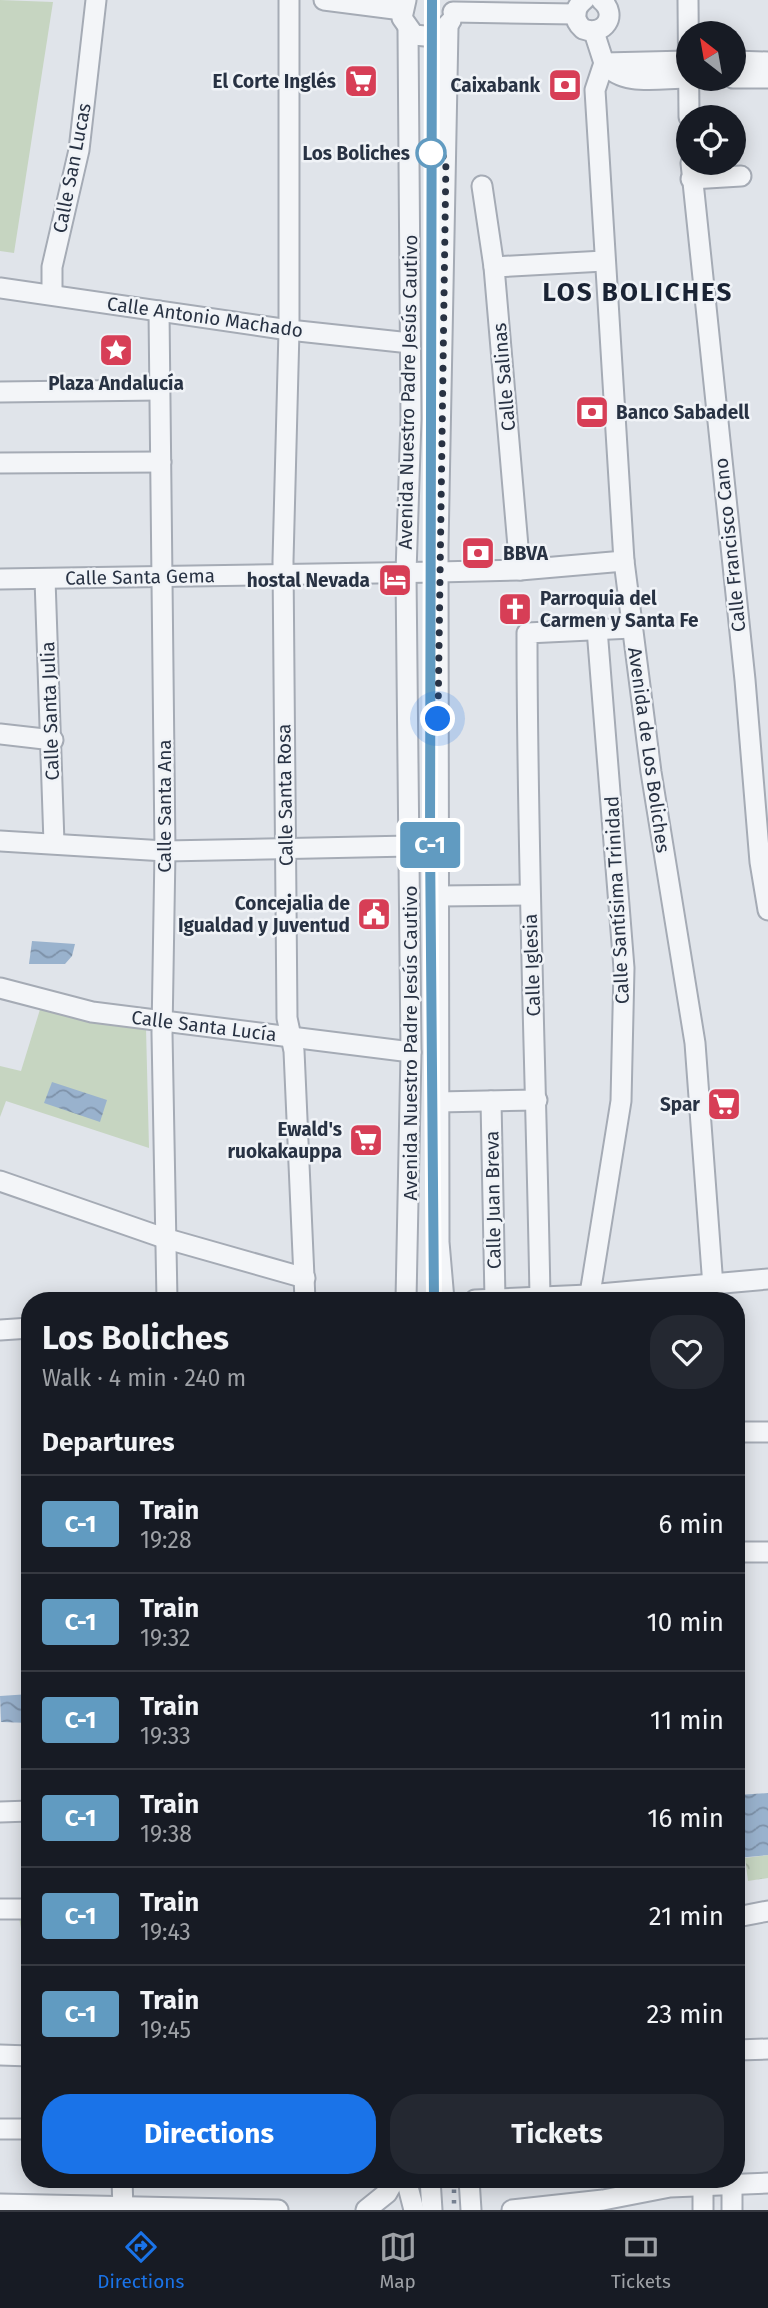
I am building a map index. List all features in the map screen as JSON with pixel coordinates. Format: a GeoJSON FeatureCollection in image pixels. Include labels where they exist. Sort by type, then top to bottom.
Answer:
{"type":"FeatureCollection","features":[{"type":"Feature","properties":{"kind":"street","name":"Calle San Lucas"},"geometry":{"type":"LineString","coordinates":[[52,295],[52,267],[79,150],[96,0]]}},
{"type":"Feature","properties":{"kind":"street","name":"Calle Santa Rosa"},"geometry":{"type":"LineString","coordinates":[[289,0],[289,330],[283,574],[287,1018],[291,1037],[305,1292]]}},
{"type":"Feature","properties":{"kind":"street"},"geometry":{"type":"LineString","coordinates":[[324,0],[404,5]]}},
{"type":"Feature","properties":{"kind":"street"},"geometry":{"type":"LineString","coordinates":[[594,32],[604,27],[610,17],[608,6],[601,0]]}},
{"type":"Feature","properties":{"kind":"street"},"geometry":{"type":"LineString","coordinates":[[688,0],[688,21]]}},
{"type":"Feature","properties":{"kind":"street","name":"Avenida Nuestro Padre Jesús Cautivo"},"geometry":{"type":"LineString","coordinates":[[404,5],[408,30],[411,419],[406,573],[411,1052],[406,1292]]}},
{"type":"Feature","properties":{"kind":"street"},"geometry":{"type":"LineString","coordinates":[[408,30],[429,39],[450,13],[580,7],[580,26],[594,32],[604,63],[676,68]]}},
{"type":"Feature","properties":{"kind":"street","name":"Avenida Nuestro Padre Jesús Cautivo"},"geometry":{"type":"LineString","coordinates":[[444,1292],[439,1242],[438,572],[450,13]]}},
{"type":"Feature","properties":{"kind":"street"},"geometry":{"type":"LineString","coordinates":[[746,61],[768,62]]}},
{"type":"Feature","properties":{"kind":"street","name":"Avenida de Los Boliches"},"geometry":{"type":"LineString","coordinates":[[604,63],[595,90],[624,561],[651,772],[695,1043],[714,1292]]}},
{"type":"Feature","properties":{"kind":"street"},"geometry":{"type":"LineString","coordinates":[[746,78],[768,78]]}},
{"type":"Feature","properties":{"kind":"street","name":"Calle Francisco Cano"},"geometry":{"type":"LineString","coordinates":[[691,175],[745,680],[760,862],[768,910]]}},
{"type":"Feature","properties":{"kind":"street"},"geometry":{"type":"LineString","coordinates":[[731,175],[741,176]]}},
{"type":"Feature","properties":{"kind":"street","name":"Calle Salinas"},"geometry":{"type":"LineString","coordinates":[[482,186],[494,267],[520,570]]}},
{"type":"Feature","properties":{"kind":"street"},"geometry":{"type":"LineString","coordinates":[[494,267],[604,261]]}},
{"type":"Feature","properties":{"kind":"street","name":"Calle Antonio Machado"},"geometry":{"type":"LineString","coordinates":[[0,288],[289,330],[410,343]]}},
{"type":"Feature","properties":{"kind":"street","name":"Calle Santa Ana"},"geometry":{"type":"LineString","coordinates":[[159,311],[165,851],[162,1019],[167,1292]]}},
{"type":"Feature","properties":{"kind":"street"},"geometry":{"type":"LineString","coordinates":[[0,392],[160,390]]}},
{"type":"Feature","properties":{"kind":"street"},"geometry":{"type":"LineString","coordinates":[[0,463],[161,462]]}},
{"type":"Feature","properties":{"kind":"street","name":"Calle Santa Gema"},"geometry":{"type":"LineString","coordinates":[[0,579],[520,570],[624,561]]}},
{"type":"Feature","properties":{"kind":"street","name":"Calle Santa Julia"},"geometry":{"type":"LineString","coordinates":[[45,579],[53,740],[54,844]]}},
{"type":"Feature","properties":{"kind":"street"},"geometry":{"type":"LineString","coordinates":[[597,629],[632,628]]}},
{"type":"Feature","properties":{"kind":"street","name":"Calle Iglesia"},"geometry":{"type":"LineString","coordinates":[[540,1292],[537,1100],[529,895],[527,633],[597,629]]}},
{"type":"Feature","properties":{"kind":"street","name":"Calle Santísima Trinidad"},"geometry":{"type":"LineString","coordinates":[[589,1292],[621,1101],[624,968],[597,629]]}},
{"type":"Feature","properties":{"kind":"street"},"geometry":{"type":"LineString","coordinates":[[0,734],[53,740]]}},
{"type":"Feature","properties":{"kind":"street"},"geometry":{"type":"LineString","coordinates":[[0,841],[165,851],[410,846]]}},
{"type":"Feature","properties":{"kind":"street"},"geometry":{"type":"LineString","coordinates":[[438,896],[529,895]]}},
{"type":"Feature","properties":{"kind":"street","name":"Calle Santa Lucía"},"geometry":{"type":"LineString","coordinates":[[0,988],[92,1012],[411,1052]]}},
{"type":"Feature","properties":{"kind":"street"},"geometry":{"type":"LineString","coordinates":[[438,1102],[537,1100]]}},
{"type":"Feature","properties":{"kind":"street","name":"Calle Juan Breva"},"geometry":{"type":"LineString","coordinates":[[485,1101],[495,1292]]}},
{"type":"Feature","properties":{"kind":"street"},"geometry":{"type":"LineString","coordinates":[[0,1181],[164,1238],[305,1278]]}},
{"type":"Feature","properties":{"kind":"street"},"geometry":{"type":"LineString","coordinates":[[406,1276],[415,1262],[425,1258],[442,1267]]}},
{"type":"Feature","properties":{"kind":"street"},"geometry":{"type":"LineString","coordinates":[[714,1292],[768,1279]]}},
{"type":"Feature","properties":{"kind":"street"},"geometry":{"type":"LineString","coordinates":[[0,1330],[21,1329]]}},
{"type":"Feature","properties":{"kind":"street"},"geometry":{"type":"LineString","coordinates":[[745,1432],[768,1432]]}},
{"type":"Feature","properties":{"kind":"street"},"geometry":{"type":"LineString","coordinates":[[745,1552],[768,1552]]}},
{"type":"Feature","properties":{"kind":"street"},"geometry":{"type":"LineString","coordinates":[[0,1812],[21,1811]]}},
{"type":"Feature","properties":{"kind":"street"},"geometry":{"type":"LineString","coordinates":[[0,1909],[21,1909]]}},
{"type":"Feature","properties":{"kind":"street"},"geometry":{"type":"LineString","coordinates":[[745,1916],[768,1912]]}},
{"type":"Feature","properties":{"kind":"street"},"geometry":{"type":"LineString","coordinates":[[745,2050],[768,2049]]}},
{"type":"Feature","properties":{"kind":"street"},"geometry":{"type":"LineString","coordinates":[[0,2055],[21,2056]]}},
{"type":"Feature","properties":{"kind":"street"},"geometry":{"type":"LineString","coordinates":[[0,2129],[21,2129]]}},
{"type":"Feature","properties":{"kind":"street"},"geometry":{"type":"LineString","coordinates":[[745,2182],[768,2183]]}},
{"type":"Feature","properties":{"kind":"street"},"geometry":{"type":"LineString","coordinates":[[122,2188],[123,2209]]}},
{"type":"Feature","properties":{"kind":"street"},"geometry":{"type":"LineString","coordinates":[[366,2210],[390,2188]]}},
{"type":"Feature","properties":{"kind":"street"},"geometry":{"type":"LineString","coordinates":[[408,2188],[414,2210]]}},
{"type":"Feature","properties":{"kind":"street"},"geometry":{"type":"LineString","coordinates":[[431,2188],[432,2210]]}},
{"type":"Feature","properties":{"kind":"street"},"geometry":{"type":"LineString","coordinates":[[470,2188],[471,2210]]}},
{"type":"Feature","properties":{"kind":"street"},"geometry":{"type":"LineString","coordinates":[[512,2210],[603,2200],[660,2188]]}},
{"type":"Feature","properties":{"kind":"street"},"geometry":{"type":"LineString","coordinates":[[703,2188],[703,2210]]}},
{"type":"Feature","properties":{"kind":"street"},"geometry":{"type":"LineString","coordinates":[[732,2188],[732,2210]]}},
{"type":"Feature","properties":{"kind":"street"},"geometry":{"type":"LineString","coordinates":[[0,2204],[123,2209],[278,2210]]}},
{"type":"Feature","properties":{"kind":"green space"},"geometry":{"type":"Polygon","coordinates":[[[0,0],[53,2],[14,253],[0,251],[0,0]]]}},
{"type":"Feature","properties":{"kind":"green space"},"geometry":{"type":"Polygon","coordinates":[[[42,1003],[146,1028],[149,1148],[6,1101],[0,1117],[0,1066],[21,1071],[42,1003]]]}},
{"type":"Feature","properties":{"kind":"green space"},"geometry":{"type":"Polygon","coordinates":[[[768,1855],[768,1878],[748,1881],[745,1858],[768,1855]]]}},
{"type":"Feature","properties":{"kind":"water"},"geometry":{"type":"Polygon","coordinates":[[[32,941],[75,944],[72,956],[65,964],[29,964],[32,941]]]}},
{"type":"Feature","properties":{"kind":"water"},"geometry":{"type":"Polygon","coordinates":[[[52,1082],[107,1100],[100,1122],[44,1103],[52,1082]]]}},
{"type":"Feature","properties":{"kind":"water"},"geometry":{"type":"Polygon","coordinates":[[[21,1695],[21,1723],[1,1722],[0,1696],[21,1695]]]}},
{"type":"Feature","properties":{"kind":"water"},"geometry":{"type":"Polygon","coordinates":[[[768,1793],[768,1855],[745,1857],[745,1794],[768,1793]]]}},
{"type":"Feature","properties":{"kind":"railway"},"geometry":{"type":"LineString","coordinates":[[432,0],[430,839],[434,1292]]}},
{"type":"Feature","properties":{"kind":"railway"},"geometry":{"type":"LineString","coordinates":[[454,2188],[454,2210]]}},
{"type":"Feature","properties":{"kind":"train","name":"C-1"},"geometry":{"type":"LineString","coordinates":[[432,0],[430,839],[434,1292]]}},
{"type":"Feature","properties":{"kind":"place","name":"El Corte Inglés"},"geometry":{"type":"Point","coordinates":[361,81]}},
{"type":"Feature","properties":{"kind":"place","name":"Caixabank"},"geometry":{"type":"Point","coordinates":[565,85]}},
{"type":"Feature","properties":{"kind":"place","name":"Los Boliches"},"geometry":{"type":"Point","coordinates":[431,153]}},
{"type":"Feature","properties":{"kind":"place","name":"Plaza Andalucía"},"geometry":{"type":"Point","coordinates":[116,350]}},
{"type":"Feature","properties":{"kind":"place","name":"Banco Sabadell"},"geometry":{"type":"Point","coordinates":[592,412]}},
{"type":"Feature","properties":{"kind":"place","name":"BBVA"},"geometry":{"type":"Point","coordinates":[478,553]}},
{"type":"Feature","properties":{"kind":"place","name":"hostal Nevada"},"geometry":{"type":"Point","coordinates":[395,580]}},
{"type":"Feature","properties":{"kind":"place","name":"Parroquia del Carmen y Santa Fe"},"geometry":{"type":"Point","coordinates":[515,609]}},
{"type":"Feature","properties":{"kind":"place","name":"Concejalia de Igualdad y Juventud"},"geometry":{"type":"Point","coordinates":[374,914]}},
{"type":"Feature","properties":{"kind":"place","name":"Spar"},"geometry":{"type":"Point","coordinates":[724,1104]}},
{"type":"Feature","properties":{"kind":"place","name":"Ewald's ruokakauppa"},"geometry":{"type":"Point","coordinates":[366,1140]}},
{"type":"Feature","properties":{"kind":"district","name":"LOS BOLICHES"},"geometry":{"type":"Point","coordinates":[638,292]}},
{"type":"Feature","properties":{"kind":"route"},"geometry":{"type":"LineString","coordinates":[[431,153],[446,157],[438,719]]}}]}
